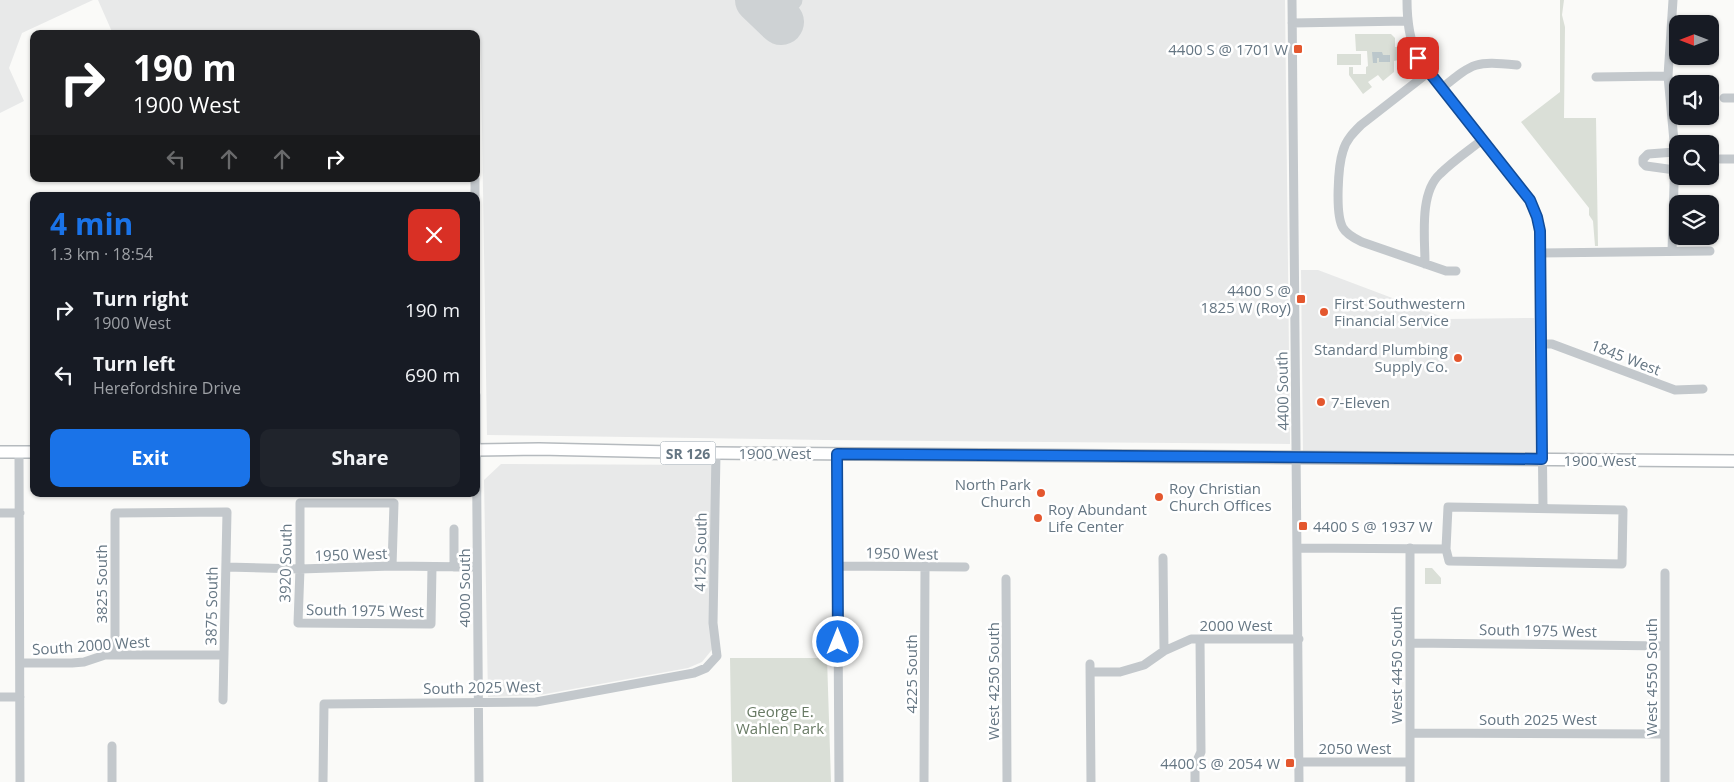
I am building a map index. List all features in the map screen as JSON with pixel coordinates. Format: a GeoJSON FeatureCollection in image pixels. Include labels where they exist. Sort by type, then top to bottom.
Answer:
{"type":"FeatureCollection","features":[{"type":"Feature","properties":{"kind":"main road","name":"1900 West"},"geometry":{"type":"LineString","coordinates":[[480,450],[1734,461]]}},
{"type":"Feature","properties":{"kind":"main road"},"geometry":{"type":"LineString","coordinates":[[0,452],[30,452]]}},
{"type":"Feature","properties":{"kind":"street","name":"4400 South"},"geometry":{"type":"LineString","coordinates":[[1292,0],[1299,782]]}},
{"type":"Feature","properties":{"kind":"street"},"geometry":{"type":"LineString","coordinates":[[1407,0],[1407,20],[1411,42],[1418,58],[1530,200],[1537,217],[1540,231],[1543,508]]}},
{"type":"Feature","properties":{"kind":"street"},"geometry":{"type":"LineString","coordinates":[[1673,0],[1668,76],[1673,135]]}},
{"type":"Feature","properties":{"kind":"street"},"geometry":{"type":"LineString","coordinates":[[1292,22],[1407,20]]}},
{"type":"Feature","properties":{"kind":"street"},"geometry":{"type":"LineString","coordinates":[[1442,88],[1466,69],[1477,64],[1488,62],[1517,65]]}},
{"type":"Feature","properties":{"kind":"street"},"geometry":{"type":"LineString","coordinates":[[1429,72],[1361,125],[1350,136],[1343,150],[1339,168],[1339,214],[1344,228],[1351,236],[1362,242],[1446,271],[1456,271]]}},
{"type":"Feature","properties":{"kind":"street"},"geometry":{"type":"LineString","coordinates":[[1596,77],[1668,76]]}},
{"type":"Feature","properties":{"kind":"street"},"geometry":{"type":"LineString","coordinates":[[1724,98],[1734,98]]}},
{"type":"Feature","properties":{"kind":"street"},"geometry":{"type":"LineString","coordinates":[[1425,264],[1426,200],[1429,190],[1439,174],[1482,140]]}},
{"type":"Feature","properties":{"kind":"street"},"geometry":{"type":"LineString","coordinates":[[1669,152],[1648,154],[1643,159],[1643,163],[1646,166],[1669,169]]}},
{"type":"Feature","properties":{"kind":"street"},"geometry":{"type":"LineString","coordinates":[[1720,159],[1734,159]]}},
{"type":"Feature","properties":{"kind":"street"},"geometry":{"type":"LineString","coordinates":[[1672,251],[1674,185]]}},
{"type":"Feature","properties":{"kind":"street"},"geometry":{"type":"LineString","coordinates":[[1540,253],[1710,251]]}},
{"type":"Feature","properties":{"kind":"street","name":"1845 West"},"geometry":{"type":"LineString","coordinates":[[1541,344],[1552,344],[1675,390],[1703,390]]}},
{"type":"Feature","properties":{"kind":"street"},"geometry":{"type":"LineString","coordinates":[[19,452],[20,782]]}},
{"type":"Feature","properties":{"kind":"street","name":"4125 South"},"geometry":{"type":"LineString","coordinates":[[716,453],[713,615],[716,651]]}},
{"type":"Feature","properties":{"kind":"street"},"geometry":{"type":"LineString","coordinates":[[837,454],[839,782]]}},
{"type":"Feature","properties":{"kind":"street","name":"4000 South"},"geometry":{"type":"LineString","coordinates":[[477,497],[479,782]]}},
{"type":"Feature","properties":{"kind":"street","name":"3920 South"},"geometry":{"type":"LineString","coordinates":[[298,623],[300,503],[394,504],[392,566]]}},
{"type":"Feature","properties":{"kind":"street"},"geometry":{"type":"LineString","coordinates":[[1448,507],[1623,510],[1622,564],[1449,561],[1446,549],[1448,507]]}},
{"type":"Feature","properties":{"kind":"street","name":"3825 South"},"geometry":{"type":"LineString","coordinates":[[115,655],[116,513],[227,512]]}},
{"type":"Feature","properties":{"kind":"street","name":"3875 South"},"geometry":{"type":"LineString","coordinates":[[223,700],[227,512]]}},
{"type":"Feature","properties":{"kind":"street"},"geometry":{"type":"LineString","coordinates":[[0,513],[20,513]]}},
{"type":"Feature","properties":{"kind":"street"},"geometry":{"type":"LineString","coordinates":[[454,529],[454,567]]}},
{"type":"Feature","properties":{"kind":"street"},"geometry":{"type":"LineString","coordinates":[[1297,548],[1446,549]]}},
{"type":"Feature","properties":{"kind":"street","name":"West 4450 South"},"geometry":{"type":"LineString","coordinates":[[1410,548],[1410,782]]}},
{"type":"Feature","properties":{"kind":"street"},"geometry":{"type":"LineString","coordinates":[[1164,558],[1164,651]]}},
{"type":"Feature","properties":{"kind":"street","name":"1950 West"},"geometry":{"type":"LineString","coordinates":[[226,567],[300,569],[392,566],[478,567]]}},
{"type":"Feature","properties":{"kind":"street","name":"1950 West"},"geometry":{"type":"LineString","coordinates":[[838,566],[965,567]]}},
{"type":"Feature","properties":{"kind":"street","name":"4225 South"},"geometry":{"type":"LineString","coordinates":[[924,782],[925,566]]}},
{"type":"Feature","properties":{"kind":"street","name":"South 1975 West"},"geometry":{"type":"LineString","coordinates":[[298,623],[431,624],[432,567]]}},
{"type":"Feature","properties":{"kind":"street","name":"West 4550 South"},"geometry":{"type":"LineString","coordinates":[[1665,573],[1666,782]]}},
{"type":"Feature","properties":{"kind":"street","name":"West 4250 South"},"geometry":{"type":"LineString","coordinates":[[1006,579],[1007,782]]}},
{"type":"Feature","properties":{"kind":"street","name":"2000 West"},"geometry":{"type":"LineString","coordinates":[[1091,782],[1090,668],[1120,672],[1144,665],[1164,651],[1191,639],[1299,639]]}},
{"type":"Feature","properties":{"kind":"street"},"geometry":{"type":"LineString","coordinates":[[1195,782],[1195,765],[1201,752],[1200,639]]}},
{"type":"Feature","properties":{"kind":"street","name":"South 1975 West"},"geometry":{"type":"LineString","coordinates":[[1410,643],[1665,646]]}},
{"type":"Feature","properties":{"kind":"street","name":"South 2025 West"},"geometry":{"type":"LineString","coordinates":[[323,782],[324,704],[536,702],[694,673],[706,668],[712,662],[717,656],[716,651]]}},
{"type":"Feature","properties":{"kind":"street","name":"South 2000 West"},"geometry":{"type":"LineString","coordinates":[[20,663],[72,663],[105,655],[224,655]]}},
{"type":"Feature","properties":{"kind":"street"},"geometry":{"type":"LineString","coordinates":[[0,697],[20,697]]}},
{"type":"Feature","properties":{"kind":"street","name":"South 2025 West"},"geometry":{"type":"LineString","coordinates":[[1410,733],[1665,734]]}},
{"type":"Feature","properties":{"kind":"street"},"geometry":{"type":"LineString","coordinates":[[112,746],[112,782]]}},
{"type":"Feature","properties":{"kind":"street","name":"2050 West"},"geometry":{"type":"LineString","coordinates":[[1299,762],[1410,762]]}},
{"type":"Feature","properties":{"kind":"shaded area"},"geometry":{"type":"Polygon","coordinates":[[[0,0],[93,0],[22,33],[9,68],[24,101],[0,113],[0,0]]]}},
{"type":"Feature","properties":{"kind":"shaded area"},"geometry":{"type":"Polygon","coordinates":[[[98,0],[1285,0],[1290,444],[487,435],[480,30],[111,30],[98,0]]]}},
{"type":"Feature","properties":{"kind":"shaded area"},"geometry":{"type":"Polygon","coordinates":[[[1372,52],[1382,52],[1383,55],[1390,55],[1390,62],[1379,62],[1379,58],[1377,58],[1377,63],[1373,63],[1372,52]]]}},
{"type":"Feature","properties":{"kind":"shaded area"},"geometry":{"type":"Polygon","coordinates":[[[1301,270],[1318,270],[1448,319],[1534,318],[1536,456],[1303,453],[1301,270]]]}},
{"type":"Feature","properties":{"kind":"shaded area"},"geometry":{"type":"Polygon","coordinates":[[[501,464],[714,465],[715,646],[702,662],[688,668],[540,695],[488,697],[484,480],[501,464]]]}},
{"type":"Feature","properties":{"kind":"green space"},"geometry":{"type":"Polygon","coordinates":[[[1560,0],[1564,0],[1562,15],[1565,27],[1564,118],[1596,118],[1598,246],[1595,246],[1593,221],[1589,215],[1589,208],[1521,122],[1560,92],[1560,0]]]}},
{"type":"Feature","properties":{"kind":"green space"},"geometry":{"type":"Polygon","coordinates":[[[1355,34],[1391,34],[1395,38],[1395,47],[1398,47],[1399,60],[1394,61],[1394,72],[1383,81],[1378,75],[1368,82],[1372,87],[1363,94],[1349,75],[1349,67],[1353,67],[1353,74],[1366,74],[1366,67],[1368,66],[1367,51],[1356,51],[1355,34]]]}},
{"type":"Feature","properties":{"kind":"green space"},"geometry":{"type":"Polygon","coordinates":[[[1337,54],[1361,54],[1361,65],[1337,65],[1337,54]]]}},
{"type":"Feature","properties":{"kind":"green space"},"geometry":{"type":"Polygon","coordinates":[[[1425,568],[1432,568],[1441,578],[1441,584],[1425,584],[1425,568]]]}},
{"type":"Feature","properties":{"kind":"green space","name":"George E. Wahlen Park"},"geometry":{"type":"Polygon","coordinates":[[[730,658],[827,658],[831,782],[732,782],[730,658]]]}},
{"type":"Feature","properties":{"kind":"taxiway"},"geometry":{"type":"LineString","coordinates":[[776,17],[793,0]]}},
{"type":"Feature","properties":{"kind":"runway"},"geometry":{"type":"LineString","coordinates":[[758,0],[781,22]]}},
{"type":"Feature","properties":{"kind":"place","name":"4400 S @ 1701 W"},"geometry":{"type":"Point","coordinates":[1298,49]}},
{"type":"Feature","properties":{"kind":"place","name":"4400 S @ 1825 W (Roy)"},"geometry":{"type":"Point","coordinates":[1301,299]}},
{"type":"Feature","properties":{"kind":"place","name":"First Southwestern Financial Service"},"geometry":{"type":"Point","coordinates":[1324,312]}},
{"type":"Feature","properties":{"kind":"place","name":"Standard Plumbing Supply Co."},"geometry":{"type":"Point","coordinates":[1458,358]}},
{"type":"Feature","properties":{"kind":"place","name":"7-Eleven"},"geometry":{"type":"Point","coordinates":[1321,402]}},
{"type":"Feature","properties":{"kind":"place","name":"North Park Church"},"geometry":{"type":"Point","coordinates":[1041,493]}},
{"type":"Feature","properties":{"kind":"place","name":"Roy Christian Church Offices"},"geometry":{"type":"Point","coordinates":[1159,497]}},
{"type":"Feature","properties":{"kind":"place","name":"Roy Abundant Life Center"},"geometry":{"type":"Point","coordinates":[1038,518]}},
{"type":"Feature","properties":{"kind":"place","name":"4400 S @ 1937 W"},"geometry":{"type":"Point","coordinates":[1303,526]}},
{"type":"Feature","properties":{"kind":"place","name":"4400 S @ 2054 W"},"geometry":{"type":"Point","coordinates":[1290,763]}},
{"type":"Feature","properties":{"kind":"route"},"geometry":{"type":"LineString","coordinates":[[838,642],[837,454],[1542,459],[1540,231],[1537,217],[1530,200],[1418,58]]}}]}
